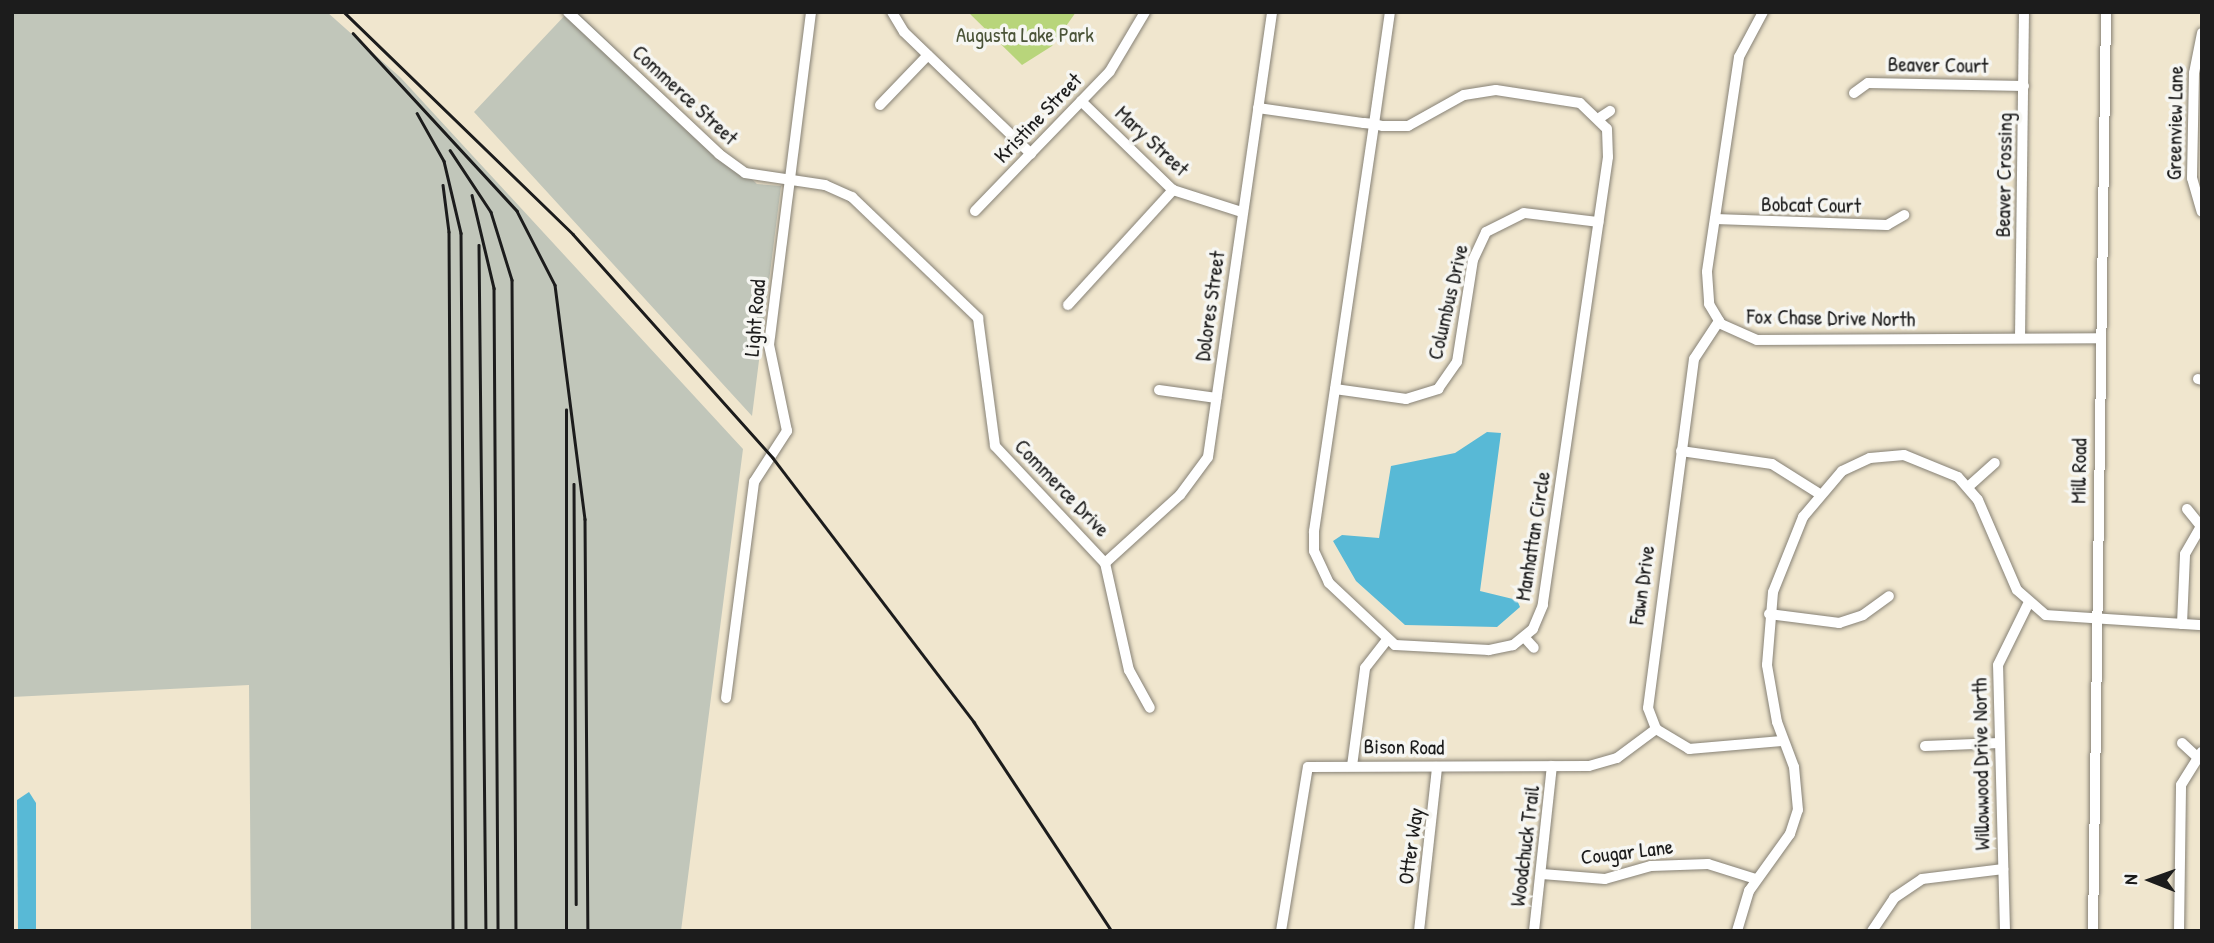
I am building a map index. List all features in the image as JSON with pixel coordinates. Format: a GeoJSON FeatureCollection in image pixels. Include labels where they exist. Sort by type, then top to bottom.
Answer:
{"type":"FeatureCollection","features":[{"type":"Feature","properties":{"kind":"street","name":"Commerce Street"},"geometry":{"type":"LineString","coordinates":[[568,12],[719,154],[745,173],[789,181]]}},
{"type":"Feature","properties":{"kind":"street","name":"Light Road"},"geometry":{"type":"LineString","coordinates":[[726,698],[754,482],[787,431],[769,345],[811,12]]}},
{"type":"Feature","properties":{"kind":"street"},"geometry":{"type":"LineString","coordinates":[[892,12],[928,55],[1031,154]]}},
{"type":"Feature","properties":{"kind":"street","name":"Kristine Street"},"geometry":{"type":"LineString","coordinates":[[975,211],[1128,48],[1146,12]]}},
{"type":"Feature","properties":{"kind":"street","name":"Dolores Street"},"geometry":{"type":"LineString","coordinates":[[1105,563],[1200,473],[1216,398],[1272,12]]}},
{"type":"Feature","properties":{"kind":"street"},"geometry":{"type":"LineString","coordinates":[[1390,12],[1335,389],[1315,561],[1329,583],[1387,640],[1412,650],[1489,650],[1525,638],[1534,648]]}},
{"type":"Feature","properties":{"kind":"street"},"geometry":{"type":"LineString","coordinates":[[1747,12],[1760,16]]}},
{"type":"Feature","properties":{"kind":"street","name":"Beaver Crossing"},"geometry":{"type":"LineString","coordinates":[[2020,338],[2024,12]]}},
{"type":"Feature","properties":{"kind":"street","name":"Mill Road"},"geometry":{"type":"LineString","coordinates":[[2093,931],[2095,621],[2106,12]]}},
{"type":"Feature","properties":{"kind":"street","name":"Fox Chase Drive North"},"geometry":{"type":"LineString","coordinates":[[1760,16],[1739,57],[1715,219],[1706,292],[1719,321],[1752,340],[2100,338]]}},
{"type":"Feature","properties":{"kind":"street","name":"Greenview Lane"},"geometry":{"type":"LineString","coordinates":[[2202,33],[2194,73],[2192,178],[2202,212]]}},
{"type":"Feature","properties":{"kind":"street"},"geometry":{"type":"LineString","coordinates":[[880,105],[928,55]]}},
{"type":"Feature","properties":{"kind":"street","name":"Beaver Court"},"geometry":{"type":"LineString","coordinates":[[1853,93],[1868,83],[2024,86]]}},
{"type":"Feature","properties":{"kind":"street"},"geometry":{"type":"LineString","coordinates":[[1258,108],[1408,126],[1464,95],[1496,90],[1580,103],[1601,117],[1610,111]]}},
{"type":"Feature","properties":{"kind":"street","name":"Mary Street"},"geometry":{"type":"LineString","coordinates":[[1081,101],[1173,190],[1242,212]]}},
{"type":"Feature","properties":{"kind":"street","name":"Manhattan Circle"},"geometry":{"type":"LineString","coordinates":[[1525,638],[1543,605],[1609,142],[1601,117]]}},
{"type":"Feature","properties":{"kind":"street","name":"Commerce Drive"},"geometry":{"type":"LineString","coordinates":[[789,181],[825,185],[852,197],[978,317],[995,446],[1105,563],[1129,670],[1150,708]]}},
{"type":"Feature","properties":{"kind":"street"},"geometry":{"type":"LineString","coordinates":[[1068,305],[1173,190]]}},
{"type":"Feature","properties":{"kind":"street","name":"Columbus Drive"},"geometry":{"type":"LineString","coordinates":[[1335,389],[1406,399],[1438,389],[1457,362],[1473,260],[1486,232],[1524,213],[1598,222]]}},
{"type":"Feature","properties":{"kind":"street","name":"Bobcat Court"},"geometry":{"type":"LineString","coordinates":[[1715,219],[1887,225],[1904,215]]}},
{"type":"Feature","properties":{"kind":"street","name":"Fawn Drive"},"geometry":{"type":"LineString","coordinates":[[1657,729],[1646,694],[1694,359],[1719,321]]}},
{"type":"Feature","properties":{"kind":"street"},"geometry":{"type":"LineString","coordinates":[[1159,390],[1216,398]]}},
{"type":"Feature","properties":{"kind":"street"},"geometry":{"type":"LineString","coordinates":[[1681,451],[1772,464],[1818,493]]}},
{"type":"Feature","properties":{"kind":"street"},"geometry":{"type":"LineString","coordinates":[[1737,931],[1756,879],[1790,834],[1798,810],[1794,767],[1782,741],[1767,665],[1769,614],[1790,542],[1818,493],[1855,463],[1888,455],[1936,464],[1968,487],[2028,604],[2057,618],[2202,625]]}},
{"type":"Feature","properties":{"kind":"street"},"geometry":{"type":"LineString","coordinates":[[1968,487],[1995,463]]}},
{"type":"Feature","properties":{"kind":"street"},"geometry":{"type":"LineString","coordinates":[[2182,624],[2185,554],[2201,525],[2187,509]]}},
{"type":"Feature","properties":{"kind":"street"},"geometry":{"type":"LineString","coordinates":[[1769,614],[1839,623],[1863,615],[1889,596]]}},
{"type":"Feature","properties":{"kind":"street","name":"Willowwood Drive North"},"geometry":{"type":"LineString","coordinates":[[2005,931],[1998,665],[2028,604]]}},
{"type":"Feature","properties":{"kind":"street"},"geometry":{"type":"LineString","coordinates":[[1352,766],[1365,668],[1387,640]]}},
{"type":"Feature","properties":{"kind":"street"},"geometry":{"type":"LineString","coordinates":[[1657,729],[1689,749],[1782,741]]}},
{"type":"Feature","properties":{"kind":"street","name":"Bison Road"},"geometry":{"type":"LineString","coordinates":[[1281,931],[1304,771],[1352,766],[1552,766],[1609,762],[1657,729]]}},
{"type":"Feature","properties":{"kind":"street"},"geometry":{"type":"LineString","coordinates":[[1925,746],[1998,743]]}},
{"type":"Feature","properties":{"kind":"street"},"geometry":{"type":"LineString","coordinates":[[2179,931],[2180,793],[2199,754],[2182,743]]}},
{"type":"Feature","properties":{"kind":"street","name":"Woodchuck Trail"},"geometry":{"type":"LineString","coordinates":[[1534,931],[1552,766]]}},
{"type":"Feature","properties":{"kind":"street","name":"Otter Way"},"geometry":{"type":"LineString","coordinates":[[1419,931],[1437,767]]}},
{"type":"Feature","properties":{"kind":"street","name":"Cougar Lane"},"geometry":{"type":"LineString","coordinates":[[1542,874],[1605,879],[1651,866],[1708,864],[1756,879]]}},
{"type":"Feature","properties":{"kind":"street"},"geometry":{"type":"LineString","coordinates":[[1872,931],[1894,898],[1922,879],[2003,869]]}},
{"type":"Feature","properties":{"kind":"shaded area"},"geometry":{"type":"Polygon","coordinates":[[[12,12],[327,12],[401,78],[743,449],[681,931],[251,931],[249,685],[12,697],[12,12]]]}},
{"type":"Feature","properties":{"kind":"shaded area"},"geometry":{"type":"Polygon","coordinates":[[[568,12],[577,12],[757,184],[781,186],[752,416],[474,112],[568,12]]]}},
{"type":"Feature","properties":{"kind":"green space","name":"Augusta Lake Park"},"geometry":{"type":"Polygon","coordinates":[[[968,12],[1076,12],[1052,46],[1022,65],[968,12]]]}},
{"type":"Feature","properties":{"kind":"water"},"geometry":{"type":"Polygon","coordinates":[[[1487,432],[1501,433],[1480,591],[1517,600],[1520,607],[1497,627],[1405,625],[1356,581],[1333,541],[1342,535],[1379,538],[1391,466],[1455,453],[1487,432]]]}},
{"type":"Feature","properties":{"kind":"water"},"geometry":{"type":"Polygon","coordinates":[[[29,792],[36,803],[36,931],[18,931],[17,800],[29,792]]]}},
{"type":"Feature","properties":{"kind":"railway"},"geometry":{"type":"LineString","coordinates":[[344,12],[573,234],[773,458],[974,722],[1112,931]]}},
{"type":"Feature","properties":{"kind":"railway"},"geometry":{"type":"LineString","coordinates":[[353,33],[517,211],[555,285],[585,519],[588,931]]}},
{"type":"Feature","properties":{"kind":"railway"},"geometry":{"type":"LineString","coordinates":[[417,113],[444,161],[461,233],[466,931]]}},
{"type":"Feature","properties":{"kind":"railway"},"geometry":{"type":"LineString","coordinates":[[450,150],[491,212],[512,280],[516,931]]}},
{"type":"Feature","properties":{"kind":"railway"},"geometry":{"type":"LineString","coordinates":[[443,185],[449,232],[453,931]]}},
{"type":"Feature","properties":{"kind":"railway"},"geometry":{"type":"LineString","coordinates":[[472,195],[494,288],[498,931]]}},
{"type":"Feature","properties":{"kind":"railway"},"geometry":{"type":"LineString","coordinates":[[479,245],[486,931]]}},
{"type":"Feature","properties":{"kind":"railway"},"geometry":{"type":"LineString","coordinates":[[566,410],[566,931]]}},
{"type":"Feature","properties":{"kind":"railway"},"geometry":{"type":"LineString","coordinates":[[574,484],[576,904]]}}]}
